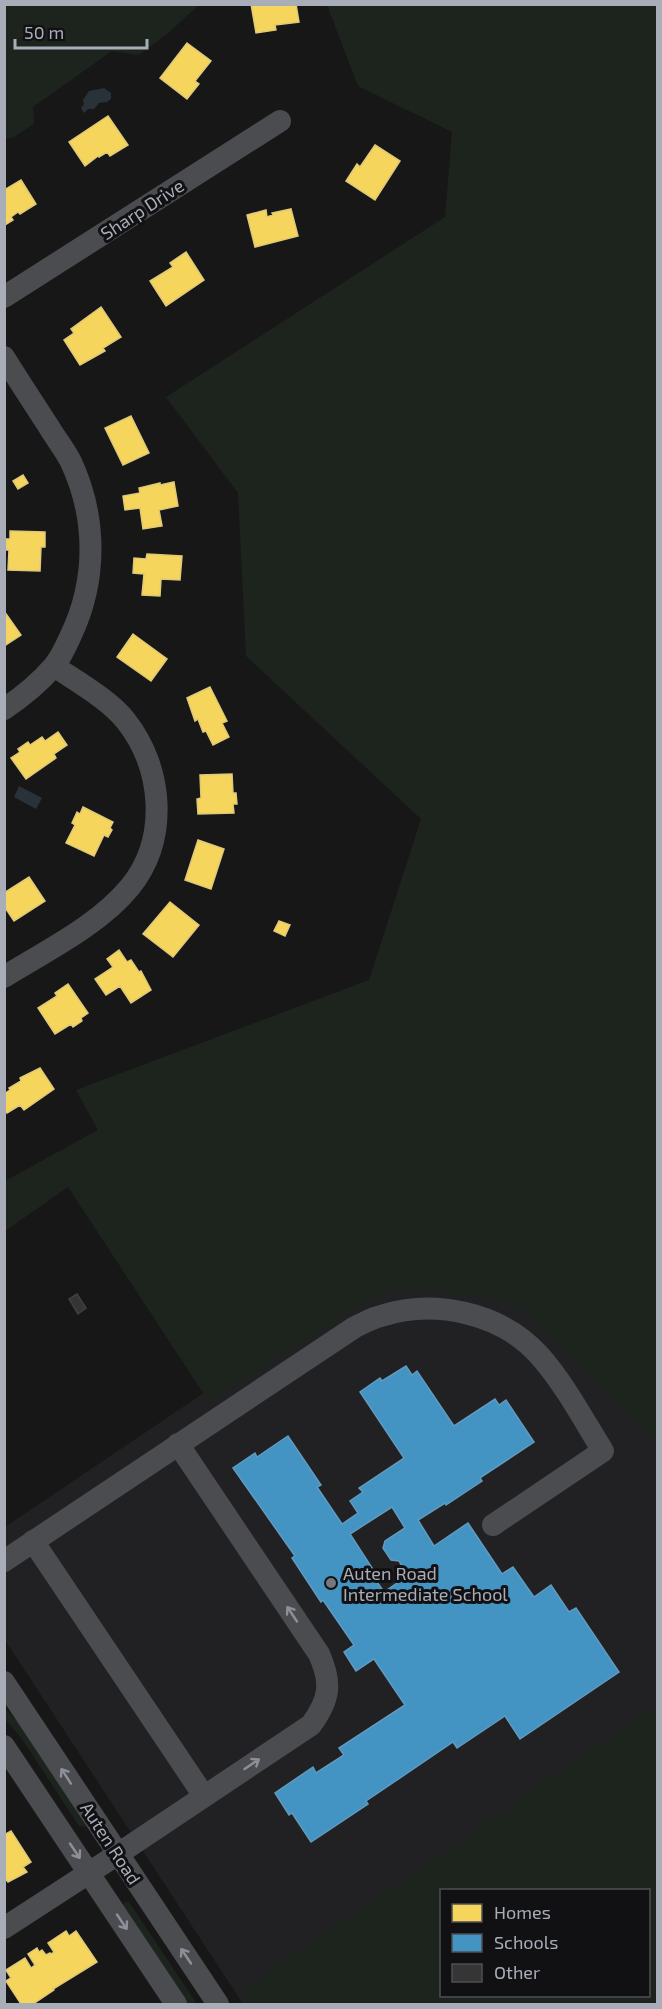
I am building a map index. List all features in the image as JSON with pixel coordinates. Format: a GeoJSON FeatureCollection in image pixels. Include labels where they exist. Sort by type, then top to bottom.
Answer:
{"type":"FeatureCollection","features":[{"type":"Feature","properties":{"kind":"street","name":"Sharp Drive"},"geometry":{"type":"LineString","coordinates":[[4,297],[280,121]]}},
{"type":"Feature","properties":{"kind":"street"},"geometry":{"type":"LineString","coordinates":[[4,357],[70,460],[82,490],[91,545],[90,573],[85,601],[54,666],[4,709]]}},
{"type":"Feature","properties":{"kind":"street"},"geometry":{"type":"LineString","coordinates":[[4,977],[89,924],[112,905],[131,886],[145,862],[155,830],[157,801],[154,779],[138,739],[125,719],[104,701],[54,666]]}},
{"type":"Feature","properties":{"kind":"street"},"geometry":{"type":"LineString","coordinates":[[4,1561],[355,1327],[381,1316],[410,1310],[441,1308],[465,1312],[492,1322],[518,1336],[551,1370],[603,1450],[493,1525]]}},
{"type":"Feature","properties":{"kind":"street"},"geometry":{"type":"LineString","coordinates":[[4,1928],[311,1725],[321,1711],[326,1698],[328,1682],[319,1654],[178,1444]]}},
{"type":"Feature","properties":{"kind":"street"},"geometry":{"type":"LineString","coordinates":[[33,1541],[204,1796]]}},
{"type":"Feature","properties":{"kind":"street","name":"Auten Road"},"geometry":{"type":"LineString","coordinates":[[4,1682],[218,2004]]}},
{"type":"Feature","properties":{"kind":"street","name":"Auten Road"},"geometry":{"type":"LineString","coordinates":[[4,1746],[177,2004]]}},
{"type":"Feature","properties":{"kind":"shaded area"},"geometry":{"type":"Polygon","coordinates":[[[4,5],[199,5],[139,55],[112,51],[33,107],[34,124],[14,137],[5,139],[4,5]]]}},
{"type":"Feature","properties":{"kind":"shaded area"},"geometry":{"type":"Polygon","coordinates":[[[327,5],[657,5],[657,1442],[509,1300],[391,1287],[209,1402],[68,1187],[5,1231],[5,1181],[98,1130],[76,1090],[369,980],[421,819],[246,656],[238,493],[166,397],[445,217],[452,132],[358,86],[327,5]]]}},
{"type":"Feature","properties":{"kind":"shaded area"},"geometry":{"type":"Polygon","coordinates":[[[104,88],[111,93],[111,99],[99,103],[94,109],[88,109],[84,113],[81,108],[89,91],[104,88]]]}},
{"type":"Feature","properties":{"kind":"shaded area"},"geometry":{"type":"Polygon","coordinates":[[[19,786],[42,798],[36,809],[14,797],[19,786]]]}},
{"type":"Feature","properties":{"kind":"shaded area","name":"Auten Road Intermediate School"},"geometry":{"type":"Polygon","coordinates":[[[505,1190],[657,1421],[657,2004],[243,2004],[5,1640],[5,1527],[505,1190]]]}},
{"type":"Feature","properties":{"kind":"shaded area"},"geometry":{"type":"Polygon","coordinates":[[[657,1705],[657,2004],[253,2004],[244,1990],[657,1705]]]}},
{"type":"Feature","properties":{"kind":"shaded area"},"geometry":{"type":"Polygon","coordinates":[[[4,1707],[28,1733],[86,1825],[85,1827],[79,1826],[22,1739],[5,1719],[4,1707]]]}},
{"type":"Feature","properties":{"kind":"shaded area"},"geometry":{"type":"Polygon","coordinates":[[[125,1902],[129,1902],[197,2004],[188,2004],[123,1906],[125,1902]]]}},
{"type":"Feature","properties":{"kind":"building: Homes"},"geometry":{"type":"Polygon","coordinates":[[[251,4],[296,4],[299,22],[275,25],[276,30],[256,33],[251,4]]]}},
{"type":"Feature","properties":{"kind":"building: Homes"},"geometry":{"type":"Polygon","coordinates":[[[187,43],[211,61],[195,81],[199,84],[187,99],[160,78],[187,43]]]}},
{"type":"Feature","properties":{"kind":"building: Homes"},"geometry":{"type":"Polygon","coordinates":[[[108,116],[128,145],[110,156],[107,152],[98,156],[85,166],[69,142],[108,116]]]}},
{"type":"Feature","properties":{"kind":"building: Homes"},"geometry":{"type":"Polygon","coordinates":[[[375,145],[400,161],[375,200],[346,181],[357,164],[360,167],[375,145]]]}},
{"type":"Feature","properties":{"kind":"building: Homes"},"geometry":{"type":"Polygon","coordinates":[[[21,180],[36,204],[20,214],[18,212],[11,217],[13,220],[5,225],[4,188],[21,180]]]}},
{"type":"Feature","properties":{"kind":"building: Homes"},"geometry":{"type":"Polygon","coordinates":[[[291,209],[298,236],[255,247],[247,215],[266,210],[267,217],[273,215],[272,213],[291,209]]]}},
{"type":"Feature","properties":{"kind":"building: Homes"},"geometry":{"type":"Polygon","coordinates":[[[186,252],[204,280],[166,306],[150,281],[173,267],[170,263],[186,252]]]}},
{"type":"Feature","properties":{"kind":"building: Homes"},"geometry":{"type":"Polygon","coordinates":[[[101,307],[121,337],[103,348],[105,351],[80,365],[64,340],[74,333],[71,329],[101,307]]]}},
{"type":"Feature","properties":{"kind":"building: Homes"},"geometry":{"type":"Polygon","coordinates":[[[131,416],[149,453],[123,465],[105,428],[131,416]]]}},
{"type":"Feature","properties":{"kind":"building: Homes"},"geometry":{"type":"Polygon","coordinates":[[[23,475],[28,483],[18,489],[13,481],[23,475]]]}},
{"type":"Feature","properties":{"kind":"building: Homes"},"geometry":{"type":"Polygon","coordinates":[[[174,482],[178,506],[159,510],[162,526],[143,529],[140,508],[125,510],[123,496],[140,493],[139,488],[174,482]]]}},
{"type":"Feature","properties":{"kind":"building: Homes"},"geometry":{"type":"Polygon","coordinates":[[[10,531],[45,532],[45,547],[41,547],[40,571],[8,570],[9,550],[6,550],[6,539],[10,539],[10,531]]]}},
{"type":"Feature","properties":{"kind":"building: Homes"},"geometry":{"type":"Polygon","coordinates":[[[147,554],[182,556],[180,580],[161,579],[160,596],[142,595],[144,574],[133,573],[134,558],[146,559],[147,554]]]}},
{"type":"Feature","properties":{"kind":"building: Homes"},"geometry":{"type":"Polygon","coordinates":[[[4,611],[21,635],[4,646],[4,611]]]}},
{"type":"Feature","properties":{"kind":"building: Homes"},"geometry":{"type":"Polygon","coordinates":[[[133,634],[167,659],[151,681],[117,657],[133,634]]]}},
{"type":"Feature","properties":{"kind":"building: Homes"},"geometry":{"type":"Polygon","coordinates":[[[210,687],[227,721],[222,723],[229,737],[213,745],[206,731],[203,732],[198,719],[195,721],[187,698],[210,687]]]}},
{"type":"Feature","properties":{"kind":"building: Homes"},"geometry":{"type":"Polygon","coordinates":[[[58,732],[67,745],[54,754],[56,758],[26,779],[11,758],[28,742],[30,745],[42,737],[45,741],[58,732]]]}},
{"type":"Feature","properties":{"kind":"building: Homes"},"geometry":{"type":"Polygon","coordinates":[[[232,774],[233,793],[236,793],[237,804],[233,804],[234,813],[198,814],[197,799],[201,798],[200,775],[232,774]]]}},
{"type":"Feature","properties":{"kind":"building: Homes"},"geometry":{"type":"Polygon","coordinates":[[[83,807],[113,822],[110,828],[112,830],[108,837],[104,835],[94,856],[66,843],[75,825],[72,823],[77,812],[80,814],[83,807]]]}},
{"type":"Feature","properties":{"kind":"building: Homes"},"geometry":{"type":"Polygon","coordinates":[[[198,840],[224,849],[211,889],[185,880],[198,840]]]}},
{"type":"Feature","properties":{"kind":"building: Homes"},"geometry":{"type":"Polygon","coordinates":[[[29,877],[45,901],[14,921],[4,906],[4,893],[29,877]]]}},
{"type":"Feature","properties":{"kind":"building: Homes"},"geometry":{"type":"Polygon","coordinates":[[[170,902],[199,925],[173,957],[143,934],[170,902]]]}},
{"type":"Feature","properties":{"kind":"building: Homes"},"geometry":{"type":"Polygon","coordinates":[[[279,921],[290,925],[285,936],[274,931],[279,921]]]}},
{"type":"Feature","properties":{"kind":"building: Homes"},"geometry":{"type":"Polygon","coordinates":[[[119,950],[127,962],[131,960],[139,972],[141,971],[151,990],[131,1003],[120,986],[106,995],[95,979],[113,967],[107,959],[119,950]]]}},
{"type":"Feature","properties":{"kind":"building: Homes"},"geometry":{"type":"Polygon","coordinates":[[[68,984],[88,1013],[73,1027],[71,1024],[55,1034],[38,1008],[57,996],[55,993],[68,984]]]}},
{"type":"Feature","properties":{"kind":"building: Homes"},"geometry":{"type":"Polygon","coordinates":[[[40,1068],[54,1089],[24,1110],[20,1105],[7,1113],[4,1110],[4,1094],[21,1081],[20,1078],[40,1068]]]}},
{"type":"Feature","properties":{"kind":"building: Homes"},"geometry":{"type":"Polygon","coordinates":[[[11,1831],[31,1862],[23,1867],[27,1872],[8,1882],[4,1877],[4,1835],[11,1831]]]}},
{"type":"Feature","properties":{"kind":"building: Homes"},"geometry":{"type":"Polygon","coordinates":[[[66,1931],[69,1936],[76,1931],[97,1962],[33,2004],[21,2004],[6,1981],[11,1978],[6,1970],[25,1958],[31,1968],[35,1965],[28,1954],[37,1948],[39,1952],[42,1950],[46,1955],[51,1954],[54,1952],[48,1943],[66,1931]]]}},
{"type":"Feature","properties":{"kind":"building: Schools"},"geometry":{"type":"Polygon","coordinates":[[[406,1366],[412,1375],[417,1371],[454,1426],[495,1399],[499,1405],[506,1400],[534,1442],[480,1478],[482,1481],[418,1520],[434,1546],[468,1523],[502,1574],[513,1567],[534,1597],[551,1585],[569,1612],[576,1608],[619,1672],[520,1739],[505,1716],[457,1748],[453,1742],[366,1801],[368,1804],[311,1842],[292,1813],[289,1815],[275,1793],[313,1767],[316,1773],[344,1755],[339,1748],[405,1705],[374,1659],[356,1671],[344,1652],[354,1645],[323,1600],[321,1602],[292,1558],[295,1556],[233,1468],[255,1453],[257,1457],[288,1436],[321,1485],[317,1487],[342,1524],[358,1513],[350,1501],[363,1492],[359,1488],[404,1458],[360,1392],[380,1378],[382,1381],[406,1366]],[[392,1507],[350,1534],[376,1574],[373,1576],[384,1592],[407,1576],[399,1561],[391,1560],[383,1548],[385,1541],[405,1528],[392,1507]]]}},
{"type":"Feature","properties":{"kind":"building: Other"},"geometry":{"type":"Polygon","coordinates":[[[77,1294],[86,1308],[78,1314],[69,1299],[77,1294]]]}},
{"type":"Feature","properties":{"kind":"place","name":"Auten Road Intermediate School"},"geometry":{"type":"Point","coordinates":[331,1583]}}]}
